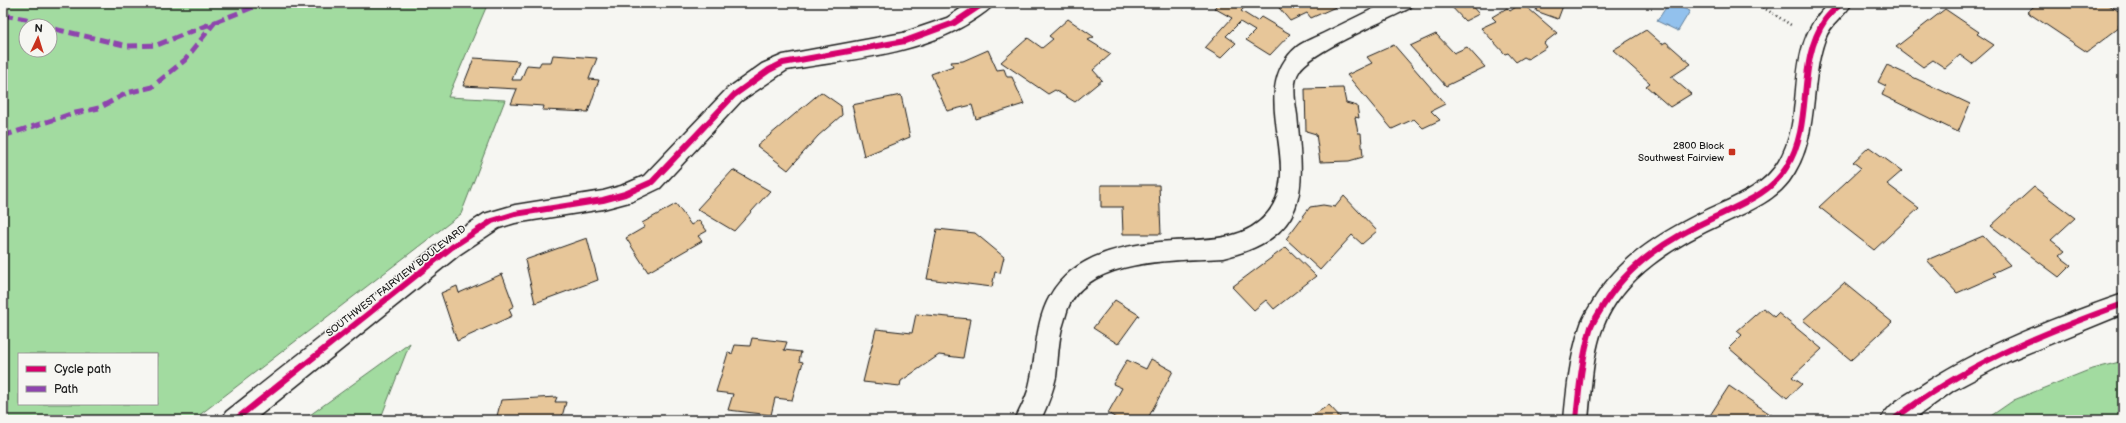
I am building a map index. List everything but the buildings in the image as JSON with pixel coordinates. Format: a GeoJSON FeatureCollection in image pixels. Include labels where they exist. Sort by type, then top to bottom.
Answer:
{"type":"FeatureCollection","features":[{"type":"Feature","properties":{"kind":"street","name":"SOUTHWEST FAIRVIEW BOULEVARD"},"geometry":{"type":"LineString","coordinates":[[235,420],[452,248],[492,221],[515,214],[603,200],[625,194],[652,182],[734,95],[769,70],[783,63],[906,41],[954,23],[984,3]]}},
{"type":"Feature","properties":{"kind":"street"},"geometry":{"type":"LineString","coordinates":[[1027,420],[1040,398],[1044,381],[1053,315],[1064,294],[1089,270],[1116,258],[1223,248],[1238,245],[1265,231],[1284,207],[1290,192],[1284,97],[1289,70],[1296,59],[1306,52],[1403,3]]}},
{"type":"Feature","properties":{"kind":"street"},"geometry":{"type":"LineString","coordinates":[[1576,420],[1592,327],[1605,300],[1622,278],[1656,248],[1671,238],[1745,203],[1766,190],[1787,167],[1800,136],[1809,55],[1822,23],[1842,3]]}},
{"type":"Feature","properties":{"kind":"street"},"geometry":{"type":"LineString","coordinates":[[1893,420],[1928,393],[1967,368],[2057,328],[2123,304]]}},
{"type":"Feature","properties":{"kind":"path"},"geometry":{"type":"LineString","coordinates":[[1756,3],[1786,22],[1816,36]]}},
{"type":"Feature","properties":{"kind":"green space"},"geometry":{"type":"Polygon","coordinates":[[[3,3],[488,3],[448,97],[505,100],[461,214],[193,420],[3,420],[3,3]]]}},
{"type":"Feature","properties":{"kind":"green space"},"geometry":{"type":"Polygon","coordinates":[[[410,343],[380,420],[303,420],[410,343]]]}},
{"type":"Feature","properties":{"kind":"green space"},"geometry":{"type":"Polygon","coordinates":[[[2123,361],[2123,420],[1985,420],[2014,400],[2089,370],[2123,361]]]}},
{"type":"Feature","properties":{"kind":"water"},"geometry":{"type":"Polygon","coordinates":[[[1669,3],[1690,11],[1678,31],[1657,21],[1669,3]]]}},
{"type":"Feature","properties":{"kind":"marked path"},"geometry":{"type":"LineString","coordinates":[[215,22],[264,3]]}},
{"type":"Feature","properties":{"kind":"marked path"},"geometry":{"type":"LineString","coordinates":[[3,15],[20,18]]}},
{"type":"Feature","properties":{"kind":"marked path"},"geometry":{"type":"LineString","coordinates":[[3,136],[71,114],[99,108],[127,93],[152,87],[185,60],[215,22],[157,45],[128,46],[58,30]]}},
{"type":"Feature","properties":{"kind":"cycle path"},"geometry":{"type":"LineString","coordinates":[[235,420],[452,247],[492,221],[515,214],[603,200],[625,194],[652,182],[734,95],[769,70],[783,63],[905,41],[954,23],[984,3]]}},
{"type":"Feature","properties":{"kind":"cycle path"},"geometry":{"type":"LineString","coordinates":[[1576,420],[1580,385],[1591,328],[1594,320],[1611,292],[1636,265],[1651,253],[1682,233],[1756,197],[1773,184],[1787,167],[1796,147],[1802,125],[1809,58],[1815,37],[1825,19],[1842,3]]}},
{"type":"Feature","properties":{"kind":"cycle path"},"geometry":{"type":"LineString","coordinates":[[1893,420],[1919,400],[1974,366],[2062,326],[2123,304]]}},
{"type":"Feature","properties":{"kind":"place","name":"2800 Block Southwest Fairview"},"geometry":{"type":"Point","coordinates":[1732,152]}}]}
